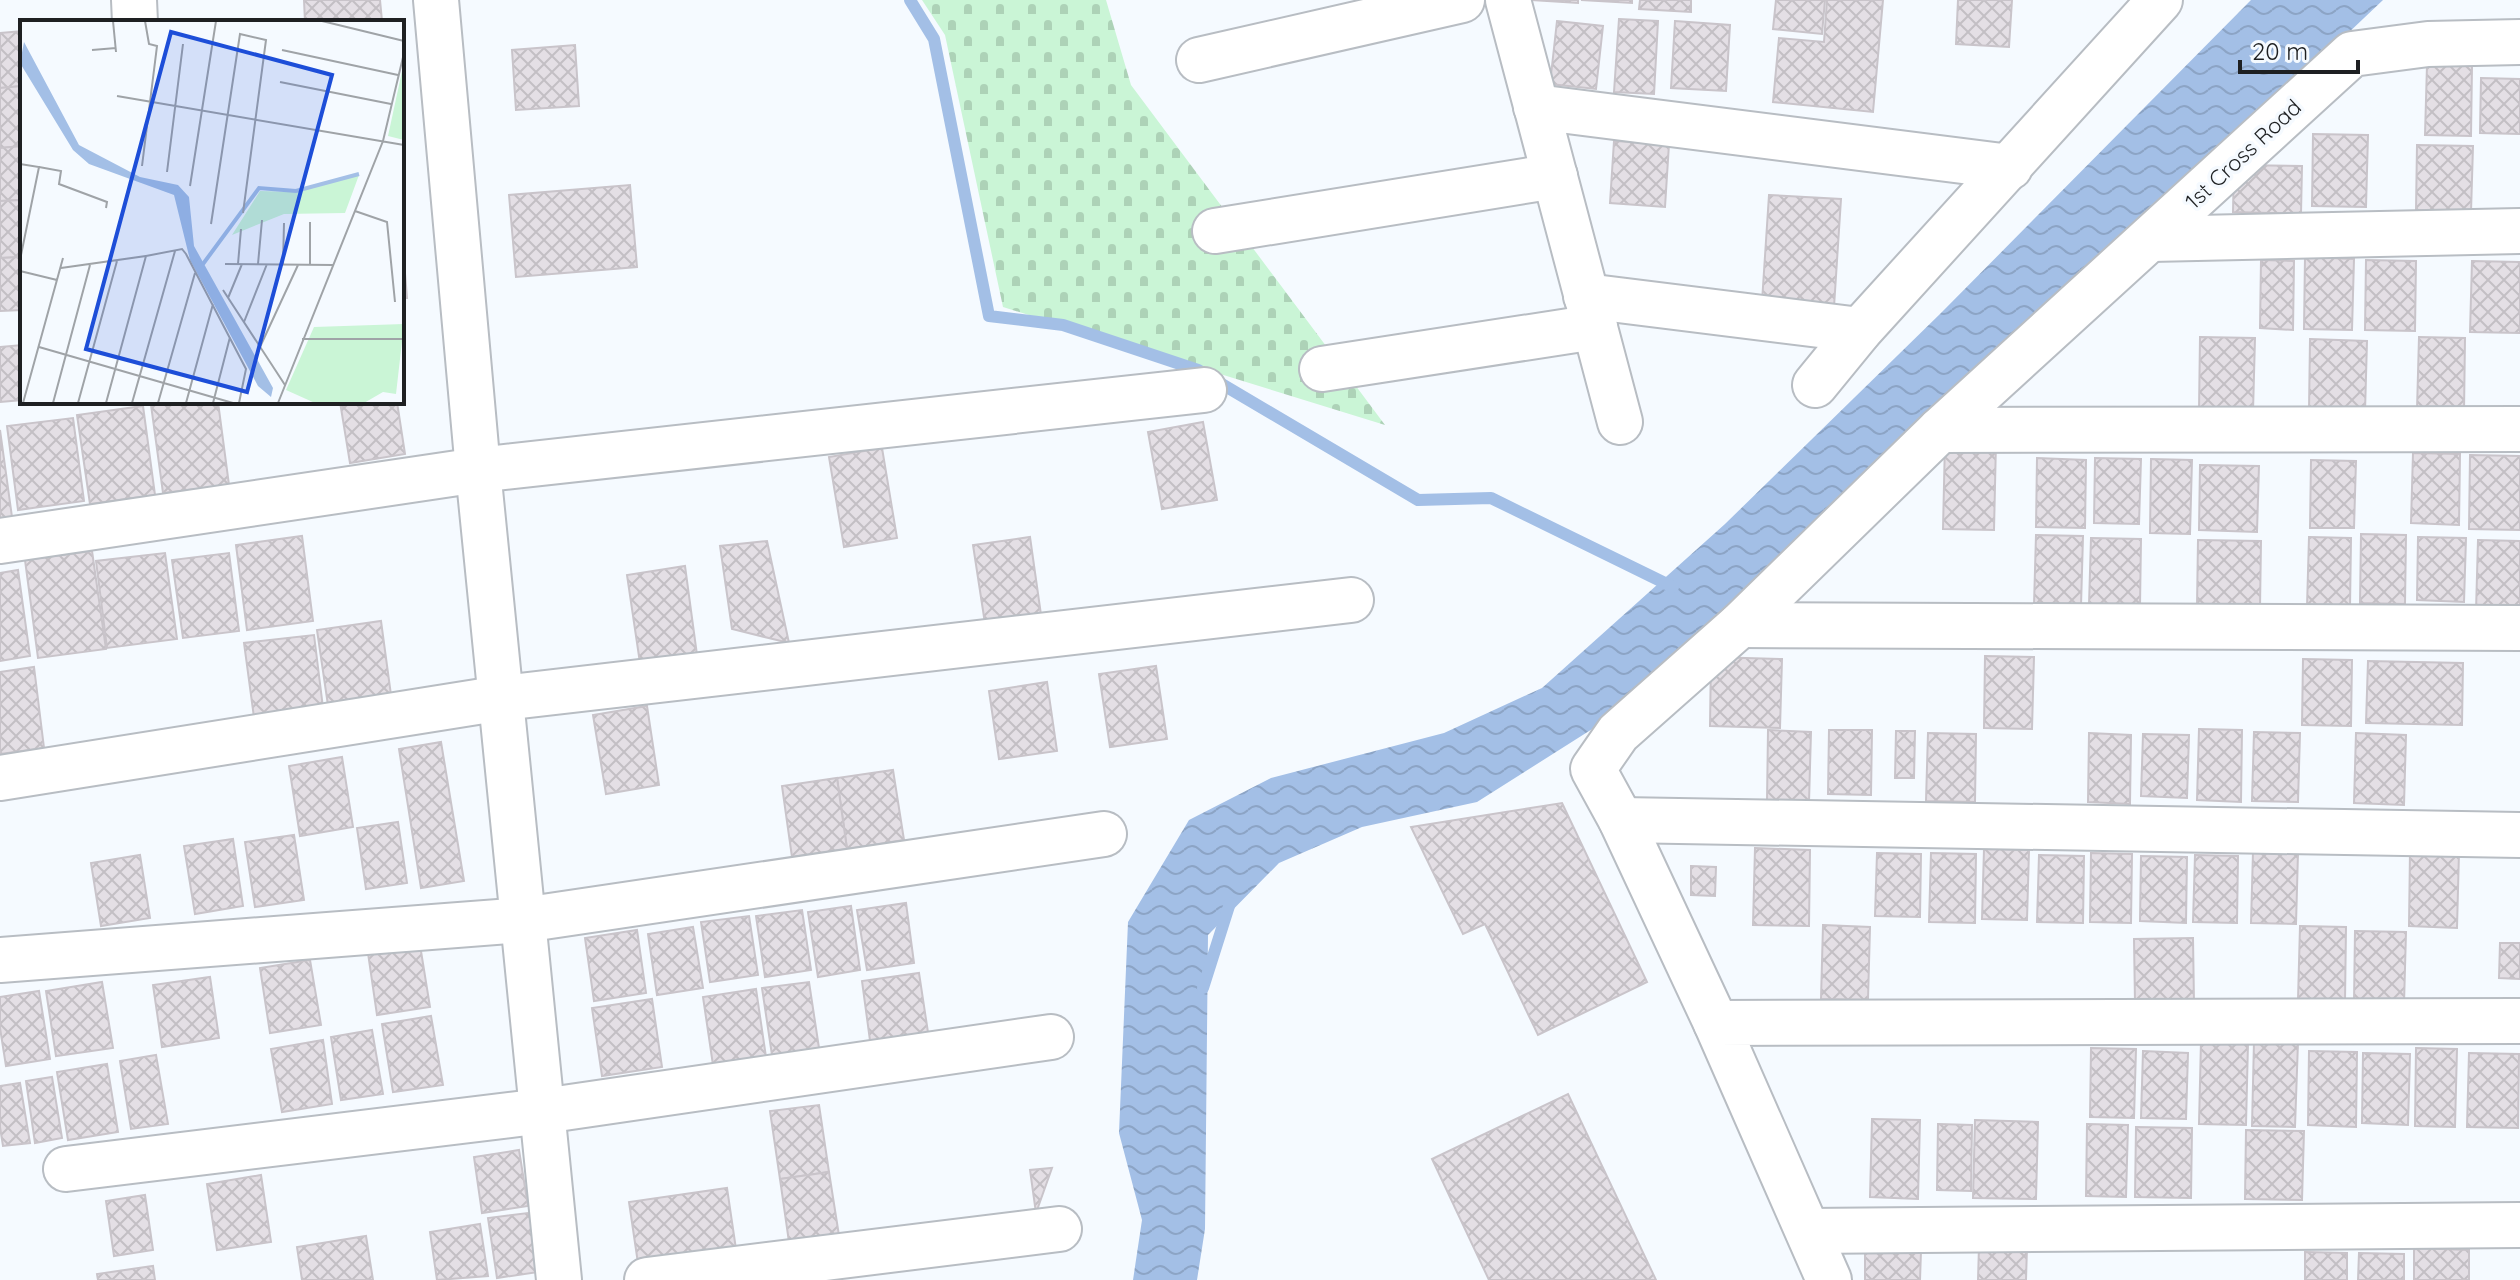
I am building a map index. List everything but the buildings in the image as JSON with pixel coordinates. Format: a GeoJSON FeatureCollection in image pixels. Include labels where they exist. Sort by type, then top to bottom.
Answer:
{"type":"FeatureCollection","features":[{"type":"Feature","properties":{"kind":"street"},"geometry":{"type":"LineString","coordinates":[[134,0],[135,20]]}},
{"type":"Feature","properties":{"kind":"street"},"geometry":{"type":"LineString","coordinates":[[436,0],[478,470],[559,1280]]}},
{"type":"Feature","properties":{"kind":"street"},"geometry":{"type":"LineString","coordinates":[[1199,60],[1462,0]]}},
{"type":"Feature","properties":{"kind":"street"},"geometry":{"type":"LineString","coordinates":[[1508,0],[1620,422]]}},
{"type":"Feature","properties":{"kind":"street"},"geometry":{"type":"LineString","coordinates":[[1815,385],[1860,330],[2160,0]]}},
{"type":"Feature","properties":{"kind":"street","name":"1st Cross Road"},"geometry":{"type":"LineString","coordinates":[[1621,820],[1593,769],[1618,733],[1740,625],[1940,430],[2352,54],[2428,44],[2520,42]]}},
{"type":"Feature","properties":{"kind":"street"},"geometry":{"type":"LineString","coordinates":[[1536,107],[2010,167]]}},
{"type":"Feature","properties":{"kind":"street"},"geometry":{"type":"LineString","coordinates":[[1215,231],[1555,176]]}},
{"type":"Feature","properties":{"kind":"street"},"geometry":{"type":"LineString","coordinates":[[2151,239],[2520,231]]}},
{"type":"Feature","properties":{"kind":"street"},"geometry":{"type":"LineString","coordinates":[[1322,369],[1590,311],[1860,330]]}},
{"type":"Feature","properties":{"kind":"street"},"geometry":{"type":"LineString","coordinates":[[0,541],[478,470],[1204,390]]}},
{"type":"Feature","properties":{"kind":"street"},"geometry":{"type":"LineString","coordinates":[[1940,430],[2520,429]]}},
{"type":"Feature","properties":{"kind":"street"},"geometry":{"type":"LineString","coordinates":[[0,778],[502,698],[1351,600]]}},
{"type":"Feature","properties":{"kind":"street"},"geometry":{"type":"LineString","coordinates":[[1740,625],[2520,628]]}},
{"type":"Feature","properties":{"kind":"street"},"geometry":{"type":"LineString","coordinates":[[1829,1280],[1716,1023],[1621,820],[2520,835]]}},
{"type":"Feature","properties":{"kind":"street"},"geometry":{"type":"LineString","coordinates":[[0,960],[523,920],[1104,834]]}},
{"type":"Feature","properties":{"kind":"street"},"geometry":{"type":"LineString","coordinates":[[1716,1023],[2520,1021]]}},
{"type":"Feature","properties":{"kind":"street"},"geometry":{"type":"LineString","coordinates":[[66,1169],[543,1111],[1051,1037]]}},
{"type":"Feature","properties":{"kind":"street"},"geometry":{"type":"LineString","coordinates":[[1808,1231],[2520,1225]]}},
{"type":"Feature","properties":{"kind":"street"},"geometry":{"type":"LineString","coordinates":[[647,1280],[1059,1229]]}},
{"type":"Feature","properties":{"kind":"green space"},"geometry":{"type":"Polygon","coordinates":[[[922,0],[1106,0],[1131,85],[1385,425],[1003,307],[945,35],[922,0]]]}},
{"type":"Feature","properties":{"kind":"water"},"geometry":{"type":"Polygon","coordinates":[[[2251,0],[2383,0],[1657,688],[1477,802],[1362,827],[1279,863],[1208,935],[1205,1229],[1197,1280],[1133,1280],[1142,1220],[1119,1133],[1128,922],[1189,820],[1271,778],[1444,733],[1542,688],[1725,524],[1941,313],[2251,0]]]}},
{"type":"Feature","properties":{"kind":"waterway"},"geometry":{"type":"LineString","coordinates":[[910,0],[934,39],[989,316],[1063,325],[1198,370],[1418,500],[1491,498],[1673,587]]}},
{"type":"Feature","properties":{"kind":"waterway"},"geometry":{"type":"LineString","coordinates":[[1203,988],[1230,903]]}}]}
